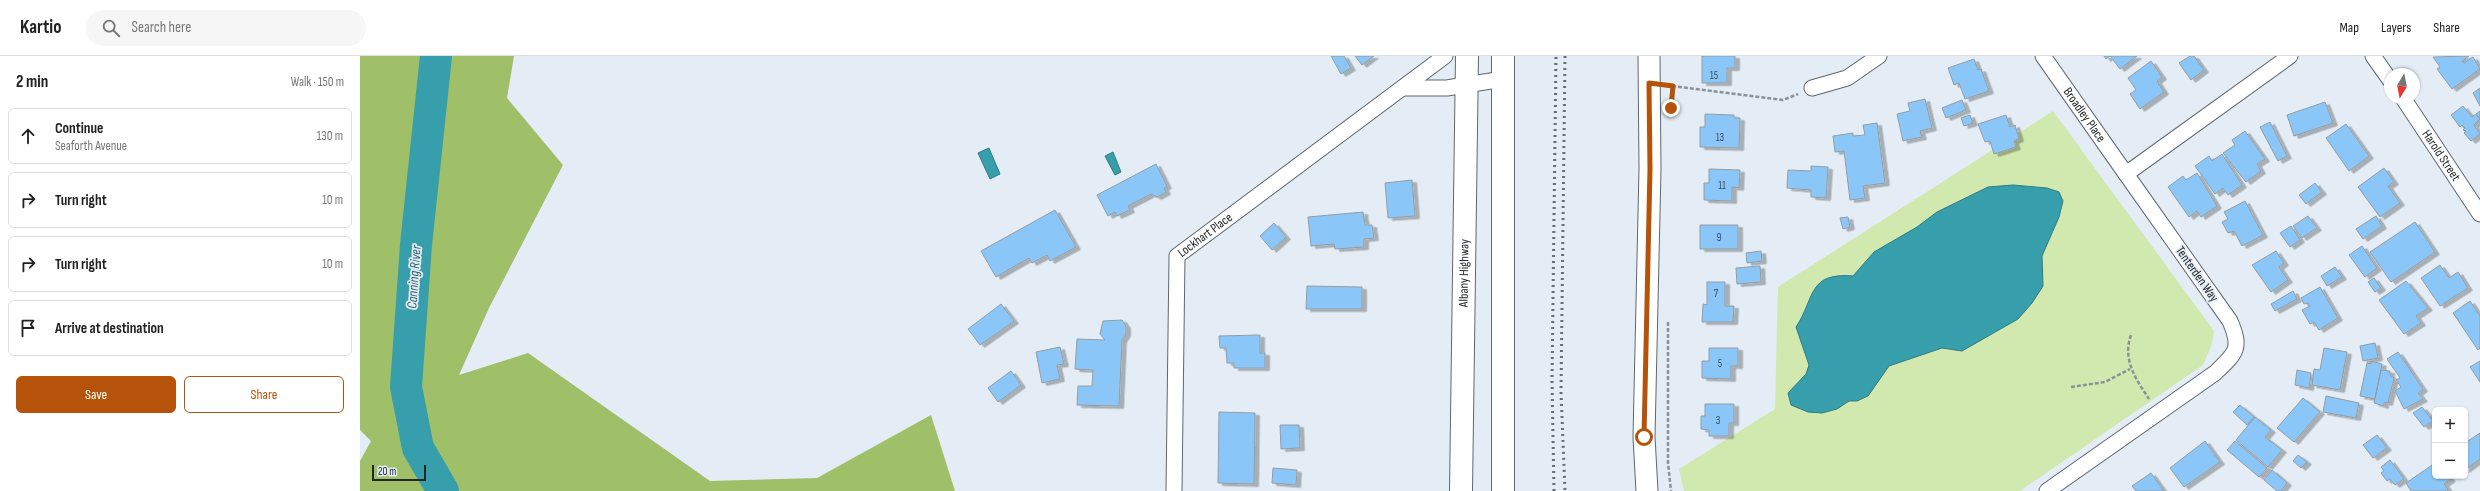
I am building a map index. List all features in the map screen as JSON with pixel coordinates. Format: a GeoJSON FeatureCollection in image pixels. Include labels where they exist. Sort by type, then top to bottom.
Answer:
{"type":"FeatureCollection","features":[{"type":"Feature","properties":{"kind":"highway","name":"Albany Highway"},"geometry":{"type":"LineString","coordinates":[[1462,491],[1465,304],[1465,84],[1467,56]]}},
{"type":"Feature","properties":{"kind":"highway"},"geometry":{"type":"LineString","coordinates":[[1502,56],[1503,491]]}},
{"type":"Feature","properties":{"kind":"street","name":"Lockhart Place"},"geometry":{"type":"LineString","coordinates":[[1174,491],[1177,256],[1444,56]]}},
{"type":"Feature","properties":{"kind":"street"},"geometry":{"type":"LineString","coordinates":[[1647,491],[1644,437],[1650,169],[1649,56]]}},
{"type":"Feature","properties":{"kind":"street"},"geometry":{"type":"LineString","coordinates":[[1812,88],[1847,78],[1879,56]]}},
{"type":"Feature","properties":{"kind":"street","name":"Broadley Place"},"geometry":{"type":"LineString","coordinates":[[2043,56],[2126,174]]}},
{"type":"Feature","properties":{"kind":"street"},"geometry":{"type":"LineString","coordinates":[[2126,174],[2290,56]]}},
{"type":"Feature","properties":{"kind":"street"},"geometry":{"type":"LineString","coordinates":[[2373,56],[2384,72]]}},
{"type":"Feature","properties":{"kind":"street"},"geometry":{"type":"LineString","coordinates":[[1403,88],[1447,88],[1503,79]]}},
{"type":"Feature","properties":{"kind":"street","name":"Harold Street"},"geometry":{"type":"LineString","coordinates":[[2407,104],[2480,214]]}},
{"type":"Feature","properties":{"kind":"street","name":"Tenterden Way"},"geometry":{"type":"LineString","coordinates":[[2047,491],[2215,373],[2233,356],[2237,339],[2230,321],[2126,174]]}},
{"type":"Feature","properties":{"kind":"path"},"geometry":{"type":"LineString","coordinates":[[1649,83],[1783,100],[1812,88]]}},
{"type":"Feature","properties":{"kind":"path"},"geometry":{"type":"LineString","coordinates":[[1671,115],[1673,86]]}},
{"type":"Feature","properties":{"kind":"path"},"geometry":{"type":"LineString","coordinates":[[1668,315],[1668,463],[1671,491]]}},
{"type":"Feature","properties":{"kind":"path"},"geometry":{"type":"LineString","coordinates":[[2131,335],[2127,345],[2130,369],[2158,413]]}},
{"type":"Feature","properties":{"kind":"path"},"geometry":{"type":"LineString","coordinates":[[2071,387],[2105,382],[2130,369]]}},
{"type":"Feature","properties":{"kind":"green space"},"geometry":{"type":"Polygon","coordinates":[[[360,56],[514,56],[507,98],[563,165],[489,308],[459,375],[528,353],[710,481],[817,478],[931,415],[955,491],[360,491],[360,461],[371,441],[360,430],[360,56]]]}},
{"type":"Feature","properties":{"kind":"green space"},"geometry":{"type":"Polygon","coordinates":[[[2053,111],[2214,331],[2211,347],[2203,365],[2020,491],[1684,491],[1679,469],[1775,409],[1778,287],[2053,111]]]}},
{"type":"Feature","properties":{"kind":"water"},"geometry":{"type":"Polygon","coordinates":[[[989,148],[1000,174],[990,179],[978,153],[989,148]]]}},
{"type":"Feature","properties":{"kind":"water"},"geometry":{"type":"Polygon","coordinates":[[[1113,152],[1121,172],[1115,175],[1105,156],[1113,152]]]}},
{"type":"Feature","properties":{"kind":"water"},"geometry":{"type":"Polygon","coordinates":[[[2013,185],[2047,188],[2059,192],[2063,201],[2059,217],[2042,256],[2043,286],[2032,303],[2018,319],[1962,351],[1942,348],[1889,366],[1868,396],[1857,401],[1849,401],[1837,409],[1822,413],[1808,412],[1791,405],[1788,393],[1806,374],[1809,365],[1796,327],[1814,290],[1820,283],[1827,278],[1853,276],[1874,252],[1917,227],[1937,212],[1988,187],[2013,185]]]}},
{"type":"Feature","properties":{"kind":"building"},"geometry":{"type":"Polygon","coordinates":[[[1331,56],[1344,56],[1351,68],[1341,74],[1331,56]]]}},
{"type":"Feature","properties":{"kind":"building"},"geometry":{"type":"Polygon","coordinates":[[[1355,56],[1374,56],[1362,65],[1355,56]]]}},
{"type":"Feature","properties":{"kind":"building"},"geometry":{"type":"Polygon","coordinates":[[[1702,56],[1735,56],[1735,68],[1727,68],[1727,83],[1702,83],[1702,56]]]}},
{"type":"Feature","properties":{"kind":"building"},"geometry":{"type":"Polygon","coordinates":[[[2110,56],[2137,56],[2120,69],[2110,56]]]}},
{"type":"Feature","properties":{"kind":"building"},"geometry":{"type":"Polygon","coordinates":[[[2190,56],[2194,56],[2204,70],[2191,80],[2179,63],[2190,56]]]}},
{"type":"Feature","properties":{"kind":"building"},"geometry":{"type":"Polygon","coordinates":[[[2469,56],[2462,61],[2464,63],[2473,57],[2480,69],[2452,89],[2437,69],[2440,67],[2433,57],[2469,56]]]}},
{"type":"Feature","properties":{"kind":"building"},"geometry":{"type":"Polygon","coordinates":[[[1974,59],[1978,70],[1981,69],[1989,91],[1965,99],[1959,83],[1954,85],[1948,68],[1974,59]]]}},
{"type":"Feature","properties":{"kind":"building"},"geometry":{"type":"Polygon","coordinates":[[[2151,61],[2162,77],[2157,81],[2164,92],[2140,109],[2130,94],[2136,90],[2128,78],[2151,61]]]}},
{"type":"Feature","properties":{"kind":"building"},"geometry":{"type":"Polygon","coordinates":[[[2480,88],[2480,106],[2473,93],[2480,88]]]}},
{"type":"Feature","properties":{"kind":"building"},"geometry":{"type":"Polygon","coordinates":[[[1925,99],[1932,128],[1920,131],[1922,137],[1903,141],[1897,114],[1910,111],[1908,103],[1925,99]]]}},
{"type":"Feature","properties":{"kind":"building"},"geometry":{"type":"Polygon","coordinates":[[[1962,100],[1966,110],[1946,118],[1942,108],[1962,100]]]}},
{"type":"Feature","properties":{"kind":"building"},"geometry":{"type":"Polygon","coordinates":[[[2325,102],[2333,123],[2294,136],[2287,115],[2325,102]]]}},
{"type":"Feature","properties":{"kind":"building"},"geometry":{"type":"Polygon","coordinates":[[[2463,106],[2472,117],[2476,114],[2480,119],[2474,125],[2480,134],[2471,141],[2464,133],[2466,131],[2463,130],[2465,128],[2462,125],[2460,127],[2451,115],[2463,106]]]}},
{"type":"Feature","properties":{"kind":"building"},"geometry":{"type":"Polygon","coordinates":[[[2480,111],[2480,119],[2476,114],[2480,111]]]}},
{"type":"Feature","properties":{"kind":"building"},"geometry":{"type":"Polygon","coordinates":[[[1705,114],[1734,115],[1734,118],[1740,118],[1739,148],[1700,147],[1700,127],[1705,127],[1705,114]]]}},
{"type":"Feature","properties":{"kind":"building"},"geometry":{"type":"Polygon","coordinates":[[[1970,115],[1973,123],[1964,126],[1961,118],[1970,115]]]}},
{"type":"Feature","properties":{"kind":"building"},"geometry":{"type":"Polygon","coordinates":[[[2006,115],[2010,127],[2015,125],[2019,139],[2014,141],[2016,147],[1994,154],[1990,141],[1985,142],[1978,124],[2006,115]]]}},
{"type":"Feature","properties":{"kind":"building"},"geometry":{"type":"Polygon","coordinates":[[[2270,122],[2287,156],[2278,161],[2260,127],[2270,122]]]}},
{"type":"Feature","properties":{"kind":"building"},"geometry":{"type":"Polygon","coordinates":[[[1877,123],[1885,183],[1863,186],[1865,198],[1850,200],[1844,151],[1835,152],[1833,136],[1853,133],[1853,136],[1865,135],[1863,125],[1877,123]]]}},
{"type":"Feature","properties":{"kind":"building"},"geometry":{"type":"Polygon","coordinates":[[[2346,124],[2369,156],[2349,171],[2326,138],[2346,124]]]}},
{"type":"Feature","properties":{"kind":"building"},"geometry":{"type":"Polygon","coordinates":[[[2245,131],[2265,159],[2257,164],[2261,171],[2246,182],[2223,153],[2235,145],[2232,140],[2245,131]]]}},
{"type":"Feature","properties":{"kind":"building"},"geometry":{"type":"Polygon","coordinates":[[[2222,154],[2242,185],[2228,195],[2223,188],[2215,194],[2195,166],[2209,156],[2212,161],[2222,154]]]}},
{"type":"Feature","properties":{"kind":"building"},"geometry":{"type":"Polygon","coordinates":[[[1156,164],[1167,186],[1164,188],[1166,192],[1157,197],[1151,194],[1128,206],[1130,210],[1117,216],[1115,212],[1108,216],[1097,195],[1156,164]]]}},
{"type":"Feature","properties":{"kind":"building"},"geometry":{"type":"Polygon","coordinates":[[[1811,166],[1828,167],[1826,198],[1811,197],[1811,190],[1787,188],[1788,170],[1811,171],[1811,166]]]}},
{"type":"Feature","properties":{"kind":"building"},"geometry":{"type":"Polygon","coordinates":[[[2384,168],[2394,182],[2388,186],[2400,203],[2380,217],[2358,187],[2384,168]]]}},
{"type":"Feature","properties":{"kind":"building"},"geometry":{"type":"Polygon","coordinates":[[[1709,169],[1740,170],[1739,188],[1732,187],[1732,201],[1704,200],[1704,183],[1709,183],[1709,169]]]}},
{"type":"Feature","properties":{"kind":"building"},"geometry":{"type":"Polygon","coordinates":[[[2197,173],[2217,206],[2201,217],[2197,211],[2189,217],[2168,187],[2183,176],[2186,180],[2197,173]]]}},
{"type":"Feature","properties":{"kind":"building"},"geometry":{"type":"Polygon","coordinates":[[[1412,180],[1415,216],[1388,218],[1385,183],[1412,180]]]}},
{"type":"Feature","properties":{"kind":"building"},"geometry":{"type":"Polygon","coordinates":[[[2315,183],[2322,192],[2306,204],[2299,195],[2315,183]]]}},
{"type":"Feature","properties":{"kind":"building"},"geometry":{"type":"Polygon","coordinates":[[[2245,201],[2263,235],[2242,246],[2234,231],[2228,233],[2222,222],[2228,219],[2224,212],[2245,201]]]}},
{"type":"Feature","properties":{"kind":"building"},"geometry":{"type":"Polygon","coordinates":[[[1055,210],[1076,247],[1050,261],[1047,255],[1032,263],[1029,258],[996,277],[981,251],[1055,210]]]}},
{"type":"Feature","properties":{"kind":"building"},"geometry":{"type":"Polygon","coordinates":[[[1363,212],[1365,225],[1372,225],[1374,238],[1364,239],[1364,247],[1335,249],[1334,244],[1311,246],[1308,217],[1363,212]]]}},
{"type":"Feature","properties":{"kind":"building"},"geometry":{"type":"Polygon","coordinates":[[[2308,216],[2317,228],[2302,238],[2293,226],[2308,216]]]}},
{"type":"Feature","properties":{"kind":"building"},"geometry":{"type":"Polygon","coordinates":[[[2376,216],[2382,226],[2363,239],[2356,229],[2376,216]]]}},
{"type":"Feature","properties":{"kind":"building"},"geometry":{"type":"Polygon","coordinates":[[[1848,217],[1850,227],[1843,229],[1840,218],[1848,217]]]}},
{"type":"Feature","properties":{"kind":"building"},"geometry":{"type":"Polygon","coordinates":[[[2415,222],[2435,252],[2391,282],[2370,252],[2415,222]]]}},
{"type":"Feature","properties":{"kind":"building"},"geometry":{"type":"Polygon","coordinates":[[[1274,223],[1286,237],[1272,250],[1260,236],[1274,223]]]}},
{"type":"Feature","properties":{"kind":"building"},"geometry":{"type":"Polygon","coordinates":[[[1700,225],[1738,225],[1738,249],[1700,249],[1700,225]]]}},
{"type":"Feature","properties":{"kind":"building"},"geometry":{"type":"Polygon","coordinates":[[[2291,226],[2300,240],[2290,247],[2280,233],[2291,226]]]}},
{"type":"Feature","properties":{"kind":"building"},"geometry":{"type":"Polygon","coordinates":[[[2362,246],[2377,268],[2365,277],[2349,255],[2362,246]]]}},
{"type":"Feature","properties":{"kind":"building"},"geometry":{"type":"Polygon","coordinates":[[[1761,251],[1762,261],[1747,263],[1746,253],[1761,251]]]}},
{"type":"Feature","properties":{"kind":"building"},"geometry":{"type":"Polygon","coordinates":[[[2276,251],[2284,263],[2279,267],[2288,280],[2271,292],[2252,265],[2276,251]]]}},
{"type":"Feature","properties":{"kind":"building"},"geometry":{"type":"Polygon","coordinates":[[[2440,265],[2449,278],[2458,272],[2468,288],[2440,306],[2421,278],[2440,265]]]}},
{"type":"Feature","properties":{"kind":"building"},"geometry":{"type":"Polygon","coordinates":[[[1760,266],[1761,282],[1737,284],[1736,268],[1760,266]]]}},
{"type":"Feature","properties":{"kind":"building"},"geometry":{"type":"Polygon","coordinates":[[[2335,267],[2342,277],[2327,286],[2321,276],[2335,267]]]}},
{"type":"Feature","properties":{"kind":"building"},"geometry":{"type":"Polygon","coordinates":[[[2374,278],[2381,288],[2375,292],[2368,282],[2374,278]]]}},
{"type":"Feature","properties":{"kind":"building"},"geometry":{"type":"Polygon","coordinates":[[[2406,281],[2428,308],[2416,316],[2421,323],[2404,334],[2379,300],[2406,281]]]}},
{"type":"Feature","properties":{"kind":"building"},"geometry":{"type":"Polygon","coordinates":[[[1707,282],[1725,282],[1725,306],[1734,306],[1733,322],[1702,322],[1703,304],[1707,305],[1707,282]]]}},
{"type":"Feature","properties":{"kind":"building"},"geometry":{"type":"Polygon","coordinates":[[[1307,286],[1362,287],[1362,309],[1306,309],[1307,286]]]}},
{"type":"Feature","properties":{"kind":"building"},"geometry":{"type":"Polygon","coordinates":[[[2320,287],[2338,318],[2319,330],[2314,322],[2310,324],[2302,310],[2310,306],[2308,303],[2304,304],[2301,298],[2320,287]]]}},
{"type":"Feature","properties":{"kind":"building"},"geometry":{"type":"Polygon","coordinates":[[[2293,291],[2297,299],[2275,311],[2271,304],[2293,291]]]}},
{"type":"Feature","properties":{"kind":"building"},"geometry":{"type":"Polygon","coordinates":[[[2470,301],[2480,316],[2480,348],[2478,350],[2453,313],[2470,301]]]}},
{"type":"Feature","properties":{"kind":"building"},"geometry":{"type":"Polygon","coordinates":[[[1001,304],[1014,321],[980,345],[968,329],[1001,304]]]}},
{"type":"Feature","properties":{"kind":"building"},"geometry":{"type":"Polygon","coordinates":[[[1122,320],[1126,326],[1126,334],[1122,340],[1119,406],[1077,405],[1078,386],[1092,386],[1093,370],[1075,369],[1077,339],[1105,340],[1100,334],[1103,321],[1122,320]]]}},
{"type":"Feature","properties":{"kind":"building"},"geometry":{"type":"Polygon","coordinates":[[[1260,335],[1260,353],[1265,353],[1265,368],[1234,368],[1234,363],[1227,363],[1226,348],[1220,348],[1219,336],[1260,335]]]}},
{"type":"Feature","properties":{"kind":"building"},"geometry":{"type":"Polygon","coordinates":[[[2375,343],[2378,358],[2363,361],[2360,346],[2375,343]]]}},
{"type":"Feature","properties":{"kind":"building"},"geometry":{"type":"Polygon","coordinates":[[[1060,347],[1064,364],[1057,365],[1060,379],[1042,383],[1036,352],[1060,347]]]}},
{"type":"Feature","properties":{"kind":"building"},"geometry":{"type":"Polygon","coordinates":[[[1709,348],[1738,348],[1738,366],[1731,366],[1731,379],[1702,378],[1702,361],[1709,361],[1709,348]]]}},
{"type":"Feature","properties":{"kind":"building"},"geometry":{"type":"Polygon","coordinates":[[[2324,348],[2347,352],[2340,390],[2312,385],[2314,369],[2320,370],[2324,348]]]}},
{"type":"Feature","properties":{"kind":"building"},"geometry":{"type":"Polygon","coordinates":[[[2398,352],[2423,389],[2418,393],[2423,399],[2404,409],[2395,391],[2401,387],[2396,380],[2400,378],[2387,359],[2398,352]]]}},
{"type":"Feature","properties":{"kind":"building"},"geometry":{"type":"Polygon","coordinates":[[[2371,361],[2382,364],[2375,399],[2360,396],[2367,363],[2371,364],[2371,361]]]}},
{"type":"Feature","properties":{"kind":"building"},"geometry":{"type":"Polygon","coordinates":[[[2480,361],[2480,382],[2470,367],[2480,361]]]}},
{"type":"Feature","properties":{"kind":"building"},"geometry":{"type":"Polygon","coordinates":[[[2297,370],[2311,373],[2309,388],[2295,385],[2297,370]]]}},
{"type":"Feature","properties":{"kind":"building"},"geometry":{"type":"Polygon","coordinates":[[[2381,370],[2390,371],[2390,375],[2394,378],[2388,403],[2384,402],[2384,406],[2374,403],[2381,370]]]}},
{"type":"Feature","properties":{"kind":"building"},"geometry":{"type":"Polygon","coordinates":[[[1011,371],[1021,385],[998,402],[988,388],[1011,371]]]}},
{"type":"Feature","properties":{"kind":"building"},"geometry":{"type":"Polygon","coordinates":[[[2326,396],[2359,403],[2356,418],[2323,412],[2326,396]]]}},
{"type":"Feature","properties":{"kind":"building"},"geometry":{"type":"Polygon","coordinates":[[[2303,398],[2320,412],[2294,442],[2277,428],[2303,398]]]}},
{"type":"Feature","properties":{"kind":"building"},"geometry":{"type":"Polygon","coordinates":[[[1705,404],[1734,404],[1734,423],[1729,423],[1729,436],[1709,436],[1709,430],[1701,429],[1701,416],[1705,416],[1705,404]]]}},
{"type":"Feature","properties":{"kind":"building"},"geometry":{"type":"Polygon","coordinates":[[[2240,405],[2254,417],[2247,425],[2233,412],[2240,405]]]}},
{"type":"Feature","properties":{"kind":"building"},"geometry":{"type":"Polygon","coordinates":[[[2422,407],[2432,422],[2424,427],[2413,413],[2422,407]]]}},
{"type":"Feature","properties":{"kind":"building"},"geometry":{"type":"Polygon","coordinates":[[[1219,412],[1255,413],[1254,484],[1218,483],[1219,412]]]}},
{"type":"Feature","properties":{"kind":"building"},"geometry":{"type":"Polygon","coordinates":[[[2255,417],[2271,430],[2265,437],[2282,450],[2268,467],[2236,440],[2255,417]]]}},
{"type":"Feature","properties":{"kind":"building"},"geometry":{"type":"Polygon","coordinates":[[[1280,425],[1299,425],[1300,448],[1281,449],[1280,425]]]}},
{"type":"Feature","properties":{"kind":"building"},"geometry":{"type":"Polygon","coordinates":[[[2480,433],[2480,459],[2468,468],[2468,443],[2468,441],[2480,433]]]}},
{"type":"Feature","properties":{"kind":"building"},"geometry":{"type":"Polygon","coordinates":[[[2377,435],[2387,448],[2373,458],[2363,445],[2377,435]]]}},
{"type":"Feature","properties":{"kind":"building"},"geometry":{"type":"Polygon","coordinates":[[[2205,441],[2220,462],[2184,487],[2170,468],[2205,441]]]}},
{"type":"Feature","properties":{"kind":"building"},"geometry":{"type":"Polygon","coordinates":[[[2235,441],[2267,468],[2259,477],[2227,450],[2235,441]]]}},
{"type":"Feature","properties":{"kind":"building"},"geometry":{"type":"Polygon","coordinates":[[[2298,455],[2307,462],[2301,468],[2293,461],[2298,455]]]}},
{"type":"Feature","properties":{"kind":"building"},"geometry":{"type":"Polygon","coordinates":[[[2390,460],[2404,479],[2395,485],[2390,479],[2387,481],[2381,473],[2384,471],[2381,467],[2390,460]]]}},
{"type":"Feature","properties":{"kind":"building"},"geometry":{"type":"Polygon","coordinates":[[[2432,465],[2432,479],[2451,479],[2444,484],[2448,489],[2445,491],[2411,491],[2406,483],[2432,465]]]}},
{"type":"Feature","properties":{"kind":"building"},"geometry":{"type":"Polygon","coordinates":[[[1273,468],[1297,470],[1296,485],[1272,483],[1273,468]]]}},
{"type":"Feature","properties":{"kind":"building"},"geometry":{"type":"Polygon","coordinates":[[[2272,470],[2287,483],[2281,491],[2277,491],[2264,480],[2272,470]]]}},
{"type":"Feature","properties":{"kind":"building"},"geometry":{"type":"Polygon","coordinates":[[[2151,473],[2164,491],[2136,491],[2132,486],[2151,473]]]}},
{"type":"Feature","properties":{"kind":"waterway","name":"Canning River"},"geometry":{"type":"LineString","coordinates":[[436,56],[416,245],[406,387],[418,448],[443,491]]}},
{"type":"Feature","properties":{"kind":"railway"},"geometry":{"type":"LineString","coordinates":[[1554,491],[1552,381],[1556,56]]}},
{"type":"Feature","properties":{"kind":"railway"},"geometry":{"type":"LineString","coordinates":[[1565,56],[1561,392],[1565,491]]}},
{"type":"Feature","properties":{"kind":"route"},"geometry":{"type":"LineString","coordinates":[[1644,437],[1650,169],[1649,83],[1673,86],[1671,108]]}}]}
